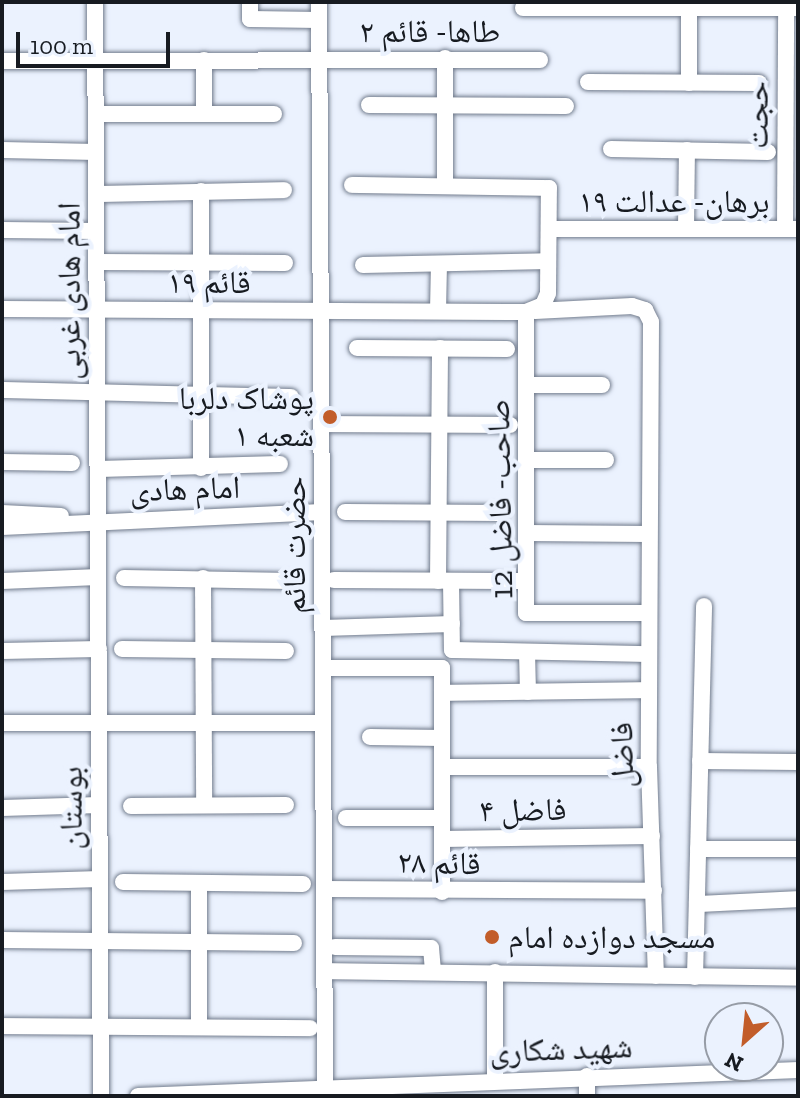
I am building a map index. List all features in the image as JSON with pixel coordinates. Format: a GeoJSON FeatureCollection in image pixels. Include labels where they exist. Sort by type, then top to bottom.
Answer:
{"type":"FeatureCollection","features":[{"type":"Feature","properties":{"kind":"street","name":"امام هادی غربی"},"geometry":{"type":"LineString","coordinates":[[95,2],[98,521]]}},
{"type":"Feature","properties":{"kind":"street","name":"حضرت قائم"},"geometry":{"type":"LineString","coordinates":[[319,2],[325,1087]]}},
{"type":"Feature","properties":{"kind":"street"},"geometry":{"type":"LineString","coordinates":[[689,5],[689,83]]}},
{"type":"Feature","properties":{"kind":"street"},"geometry":{"type":"LineString","coordinates":[[523,8],[790,6]]}},
{"type":"Feature","properties":{"kind":"street","name":"حجت"},"geometry":{"type":"LineString","coordinates":[[790,6],[792,81],[784,152],[792,229]]}},
{"type":"Feature","properties":{"kind":"street"},"geometry":{"type":"LineString","coordinates":[[250,10],[319,20]]}},
{"type":"Feature","properties":{"kind":"street"},"geometry":{"type":"LineString","coordinates":[[352,185],[445,186],[445,58]]}},
{"type":"Feature","properties":{"kind":"street"},"geometry":{"type":"LineString","coordinates":[[204,60],[204,114]]}},
{"type":"Feature","properties":{"kind":"street","name":"طاها- قائم ۲"},"geometry":{"type":"LineString","coordinates":[[2,61],[540,60]]}},
{"type":"Feature","properties":{"kind":"street"},"geometry":{"type":"LineString","coordinates":[[588,82],[759,83]]}},
{"type":"Feature","properties":{"kind":"street"},"geometry":{"type":"LineString","coordinates":[[369,105],[566,106]]}},
{"type":"Feature","properties":{"kind":"street"},"geometry":{"type":"LineString","coordinates":[[96,114],[274,114]]}},
{"type":"Feature","properties":{"kind":"street"},"geometry":{"type":"LineString","coordinates":[[611,149],[784,152]]}},
{"type":"Feature","properties":{"kind":"street"},"geometry":{"type":"LineString","coordinates":[[2,150],[96,152]]}},
{"type":"Feature","properties":{"kind":"street"},"geometry":{"type":"LineString","coordinates":[[686,229],[687,150]]}},
{"type":"Feature","properties":{"kind":"street","name":"صاحب- فاضل 12"},"geometry":{"type":"LineString","coordinates":[[445,186],[549,188],[548,293],[530,312],[526,385],[526,613],[649,613]]}},
{"type":"Feature","properties":{"kind":"street"},"geometry":{"type":"LineString","coordinates":[[96,194],[284,190]]}},
{"type":"Feature","properties":{"kind":"street"},"geometry":{"type":"LineString","coordinates":[[201,191],[204,262],[201,468]]}},
{"type":"Feature","properties":{"kind":"street","name":"برهان- عدالت ۱۹"},"geometry":{"type":"LineString","coordinates":[[549,229],[792,229]]}},
{"type":"Feature","properties":{"kind":"street"},"geometry":{"type":"LineString","coordinates":[[2,230],[96,231]]}},
{"type":"Feature","properties":{"kind":"street"},"geometry":{"type":"LineString","coordinates":[[363,265],[548,261]]}},
{"type":"Feature","properties":{"kind":"street"},"geometry":{"type":"LineString","coordinates":[[97,262],[285,263]]}},
{"type":"Feature","properties":{"kind":"street"},"geometry":{"type":"LineString","coordinates":[[438,311],[439,264]]}},
{"type":"Feature","properties":{"kind":"street","name":"فاضل"},"geometry":{"type":"LineString","coordinates":[[530,312],[632,306],[645,310],[651,322],[649,767],[656,976]]}},
{"type":"Feature","properties":{"kind":"street","name":"قائم ۱۹"},"geometry":{"type":"LineString","coordinates":[[2,309],[530,312]]}},
{"type":"Feature","properties":{"kind":"street"},"geometry":{"type":"LineString","coordinates":[[357,348],[507,349]]}},
{"type":"Feature","properties":{"kind":"street"},"geometry":{"type":"LineString","coordinates":[[440,348],[438,513],[444,581],[452,624],[452,650],[649,654]]}},
{"type":"Feature","properties":{"kind":"street"},"geometry":{"type":"LineString","coordinates":[[526,385],[602,385]]}},
{"type":"Feature","properties":{"kind":"street"},"geometry":{"type":"LineString","coordinates":[[2,390],[203,391],[291,397]]}},
{"type":"Feature","properties":{"kind":"street"},"geometry":{"type":"LineString","coordinates":[[321,424],[510,425]]}},
{"type":"Feature","properties":{"kind":"street"},"geometry":{"type":"LineString","coordinates":[[526,460],[606,460]]}},
{"type":"Feature","properties":{"kind":"street"},"geometry":{"type":"LineString","coordinates":[[2,462],[72,463]]}},
{"type":"Feature","properties":{"kind":"street"},"geometry":{"type":"LineString","coordinates":[[98,469],[280,464]]}},
{"type":"Feature","properties":{"kind":"street","name":"امام هادی"},"geometry":{"type":"LineString","coordinates":[[98,521],[322,512]]}},
{"type":"Feature","properties":{"kind":"street"},"geometry":{"type":"LineString","coordinates":[[345,512],[501,513]]}},
{"type":"Feature","properties":{"kind":"street"},"geometry":{"type":"LineString","coordinates":[[2,513],[98,521]]}},
{"type":"Feature","properties":{"kind":"street"},"geometry":{"type":"LineString","coordinates":[[2,527],[98,521]]}},
{"type":"Feature","properties":{"kind":"street","name":"بوستان"},"geometry":{"type":"LineString","coordinates":[[98,521],[101,1096]]}},
{"type":"Feature","properties":{"kind":"street"},"geometry":{"type":"LineString","coordinates":[[526,533],[648,534]]}},
{"type":"Feature","properties":{"kind":"street"},"geometry":{"type":"LineString","coordinates":[[2,581],[98,577]]}},
{"type":"Feature","properties":{"kind":"street"},"geometry":{"type":"LineString","coordinates":[[124,578],[289,581]]}},
{"type":"Feature","properties":{"kind":"street"},"geometry":{"type":"LineString","coordinates":[[203,578],[204,803]]}},
{"type":"Feature","properties":{"kind":"street"},"geometry":{"type":"LineString","coordinates":[[334,580],[526,581]]}},
{"type":"Feature","properties":{"kind":"street"},"geometry":{"type":"LineString","coordinates":[[695,977],[704,606]]}},
{"type":"Feature","properties":{"kind":"street"},"geometry":{"type":"LineString","coordinates":[[323,628],[452,624]]}},
{"type":"Feature","properties":{"kind":"street"},"geometry":{"type":"LineString","coordinates":[[2,651],[99,649]]}},
{"type":"Feature","properties":{"kind":"street"},"geometry":{"type":"LineString","coordinates":[[122,649],[286,651]]}},
{"type":"Feature","properties":{"kind":"street"},"geometry":{"type":"LineString","coordinates":[[527,652],[528,692]]}},
{"type":"Feature","properties":{"kind":"street"},"geometry":{"type":"LineString","coordinates":[[323,668],[442,668],[442,892]]}},
{"type":"Feature","properties":{"kind":"street"},"geometry":{"type":"LineString","coordinates":[[442,693],[649,690]]}},
{"type":"Feature","properties":{"kind":"street"},"geometry":{"type":"LineString","coordinates":[[2,723],[323,723]]}},
{"type":"Feature","properties":{"kind":"street"},"geometry":{"type":"LineString","coordinates":[[370,737],[442,738]]}},
{"type":"Feature","properties":{"kind":"street"},"geometry":{"type":"LineString","coordinates":[[700,761],[798,762]]}},
{"type":"Feature","properties":{"kind":"street"},"geometry":{"type":"LineString","coordinates":[[442,767],[649,767]]}},
{"type":"Feature","properties":{"kind":"street"},"geometry":{"type":"LineString","coordinates":[[131,806],[204,803],[286,805]]}},
{"type":"Feature","properties":{"kind":"street"},"geometry":{"type":"LineString","coordinates":[[2,808],[99,805]]}},
{"type":"Feature","properties":{"kind":"street"},"geometry":{"type":"LineString","coordinates":[[346,818],[442,818]]}},
{"type":"Feature","properties":{"kind":"street","name":"فاضل ۴"},"geometry":{"type":"LineString","coordinates":[[442,839],[652,836]]}},
{"type":"Feature","properties":{"kind":"street"},"geometry":{"type":"LineString","coordinates":[[698,849],[798,849]]}},
{"type":"Feature","properties":{"kind":"street"},"geometry":{"type":"LineString","coordinates":[[2,882],[100,879]]}},
{"type":"Feature","properties":{"kind":"street"},"geometry":{"type":"LineString","coordinates":[[123,882],[303,884]]}},
{"type":"Feature","properties":{"kind":"street"},"geometry":{"type":"LineString","coordinates":[[199,883],[199,1026]]}},
{"type":"Feature","properties":{"kind":"street","name":"قائم ۲۸"},"geometry":{"type":"LineString","coordinates":[[324,889],[654,891]]}},
{"type":"Feature","properties":{"kind":"street"},"geometry":{"type":"LineString","coordinates":[[697,904],[798,899]]}},
{"type":"Feature","properties":{"kind":"street"},"geometry":{"type":"LineString","coordinates":[[2,940],[201,945],[294,943]]}},
{"type":"Feature","properties":{"kind":"street"},"geometry":{"type":"LineString","coordinates":[[335,947],[431,948],[433,972]]}},
{"type":"Feature","properties":{"kind":"street"},"geometry":{"type":"LineString","coordinates":[[325,971],[798,978]]}},
{"type":"Feature","properties":{"kind":"street"},"geometry":{"type":"LineString","coordinates":[[495,972],[495,1079]]}},
{"type":"Feature","properties":{"kind":"street"},"geometry":{"type":"LineString","coordinates":[[2,1026],[310,1028]]}},
{"type":"Feature","properties":{"kind":"street","name":"شهید شکاری"},"geometry":{"type":"LineString","coordinates":[[138,1096],[495,1079],[798,1070]]}},
{"type":"Feature","properties":{"kind":"street"},"geometry":{"type":"LineString","coordinates":[[587,1076],[587,1096]]}},
{"type":"Feature","properties":{"kind":"place","name":"پوشاک دلربا شعبه ۱"},"geometry":{"type":"Point","coordinates":[330,417]}},
{"type":"Feature","properties":{"kind":"place","name":"مسجد دوازده امام"},"geometry":{"type":"Point","coordinates":[492,937]}}]}
